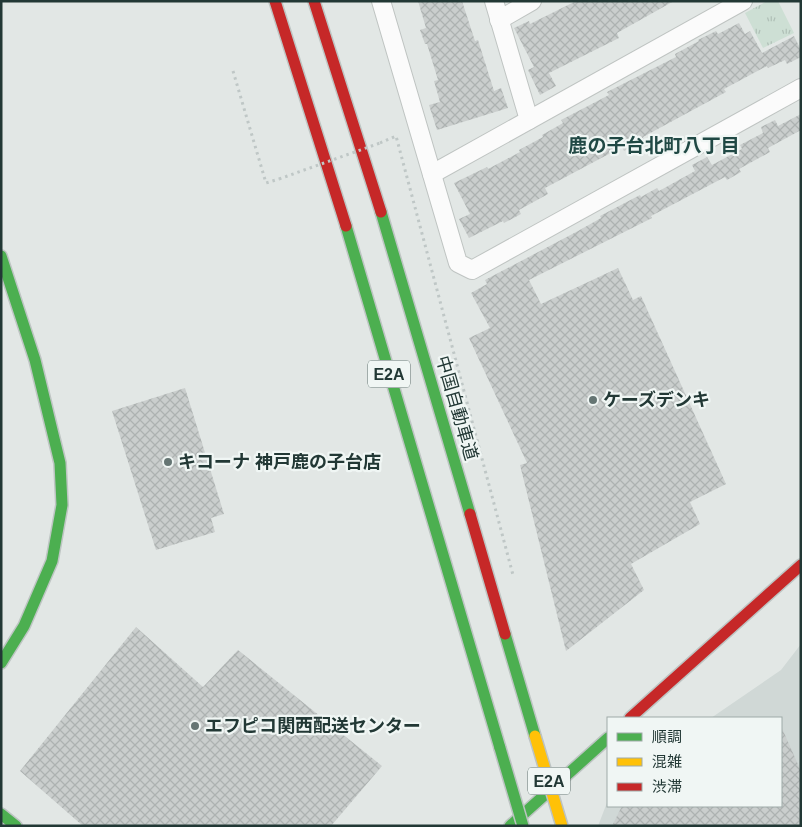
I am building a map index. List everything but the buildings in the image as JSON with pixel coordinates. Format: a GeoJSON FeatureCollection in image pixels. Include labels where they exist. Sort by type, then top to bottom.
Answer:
{"type":"FeatureCollection","features":[{"type":"Feature","properties":{"kind":"main road","name":"E2A"},"geometry":{"type":"LineString","coordinates":[[275,1],[348,232],[523,826]]}},
{"type":"Feature","properties":{"kind":"main road","name":"中国自動車道"},"geometry":{"type":"LineString","coordinates":[[314,1],[383,219],[562,826]]}},
{"type":"Feature","properties":{"kind":"main road"},"geometry":{"type":"LineString","coordinates":[[1,256],[35,360],[60,463],[62,505],[52,561],[24,626],[1,663]]}},
{"type":"Feature","properties":{"kind":"main road"},"geometry":{"type":"LineString","coordinates":[[631,717],[801,565]]}},
{"type":"Feature","properties":{"kind":"main road"},"geometry":{"type":"LineString","coordinates":[[510,826],[607,739]]}},
{"type":"Feature","properties":{"kind":"main road"},"geometry":{"type":"LineString","coordinates":[[1,814],[16,826]]}},
{"type":"Feature","properties":{"kind":"street"},"geometry":{"type":"LineString","coordinates":[[382,1],[458,263],[472,270],[801,88]]}},
{"type":"Feature","properties":{"kind":"street"},"geometry":{"type":"LineString","coordinates":[[494,1],[529,120]]}},
{"type":"Feature","properties":{"kind":"street"},"geometry":{"type":"LineString","coordinates":[[499,20],[532,1]]}},
{"type":"Feature","properties":{"kind":"street"},"geometry":{"type":"LineString","coordinates":[[432,174],[743,1]]}},
{"type":"Feature","properties":{"kind":"path"},"geometry":{"type":"LineString","coordinates":[[233,71],[266,183],[396,136],[514,578]]}},
{"type":"Feature","properties":{"kind":"shaded area"},"geometry":{"type":"Polygon","coordinates":[[[801,644],[801,826],[598,826],[607,803],[607,807],[782,807],[782,717],[712,717],[781,670],[801,644]]]}},
{"type":"Feature","properties":{"kind":"green space"},"geometry":{"type":"Polygon","coordinates":[[[767,1],[778,1],[794,33],[763,48],[745,13],[767,1]]]}},
{"type":"Feature","properties":{"kind":"traffic: fast"},"geometry":{"type":"LineString","coordinates":[[381,212],[470,514]]}},
{"type":"Feature","properties":{"kind":"traffic: fast"},"geometry":{"type":"LineString","coordinates":[[346,226],[500,748]]}},
{"type":"Feature","properties":{"kind":"traffic: fast"},"geometry":{"type":"LineString","coordinates":[[1,256],[35,360],[60,463],[62,505],[52,561],[24,626],[1,663]]}},
{"type":"Feature","properties":{"kind":"traffic: fast"},"geometry":{"type":"LineString","coordinates":[[505,634],[535,736]]}},
{"type":"Feature","properties":{"kind":"traffic: fast"},"geometry":{"type":"LineString","coordinates":[[510,826],[607,739]]}},
{"type":"Feature","properties":{"kind":"traffic: fast"},"geometry":{"type":"LineString","coordinates":[[500,748],[523,826]]}},
{"type":"Feature","properties":{"kind":"traffic: fast"},"geometry":{"type":"LineString","coordinates":[[1,814],[16,826]]}},
{"type":"Feature","properties":{"kind":"traffic: jam"},"geometry":{"type":"LineString","coordinates":[[275,1],[346,226]]}},
{"type":"Feature","properties":{"kind":"traffic: jam"},"geometry":{"type":"LineString","coordinates":[[314,1],[381,212]]}},
{"type":"Feature","properties":{"kind":"traffic: jam"},"geometry":{"type":"LineString","coordinates":[[470,514],[505,634]]}},
{"type":"Feature","properties":{"kind":"traffic: jam"},"geometry":{"type":"LineString","coordinates":[[631,717],[801,565]]}},
{"type":"Feature","properties":{"kind":"traffic: slow"},"geometry":{"type":"LineString","coordinates":[[535,736],[562,826]]}},
{"type":"Feature","properties":{"kind":"place","name":"ケーズデンキ"},"geometry":{"type":"Point","coordinates":[593,400]}},
{"type":"Feature","properties":{"kind":"place","name":"キコーナ 神戸鹿の子台店"},"geometry":{"type":"Point","coordinates":[168,462]}},
{"type":"Feature","properties":{"kind":"place","name":"エフピコ関西配送センター"},"geometry":{"type":"Point","coordinates":[195,726]}},
{"type":"Feature","properties":{"kind":"district","name":"鹿の子台北町八丁目"},"geometry":{"type":"Point","coordinates":[654,145]}}]}
